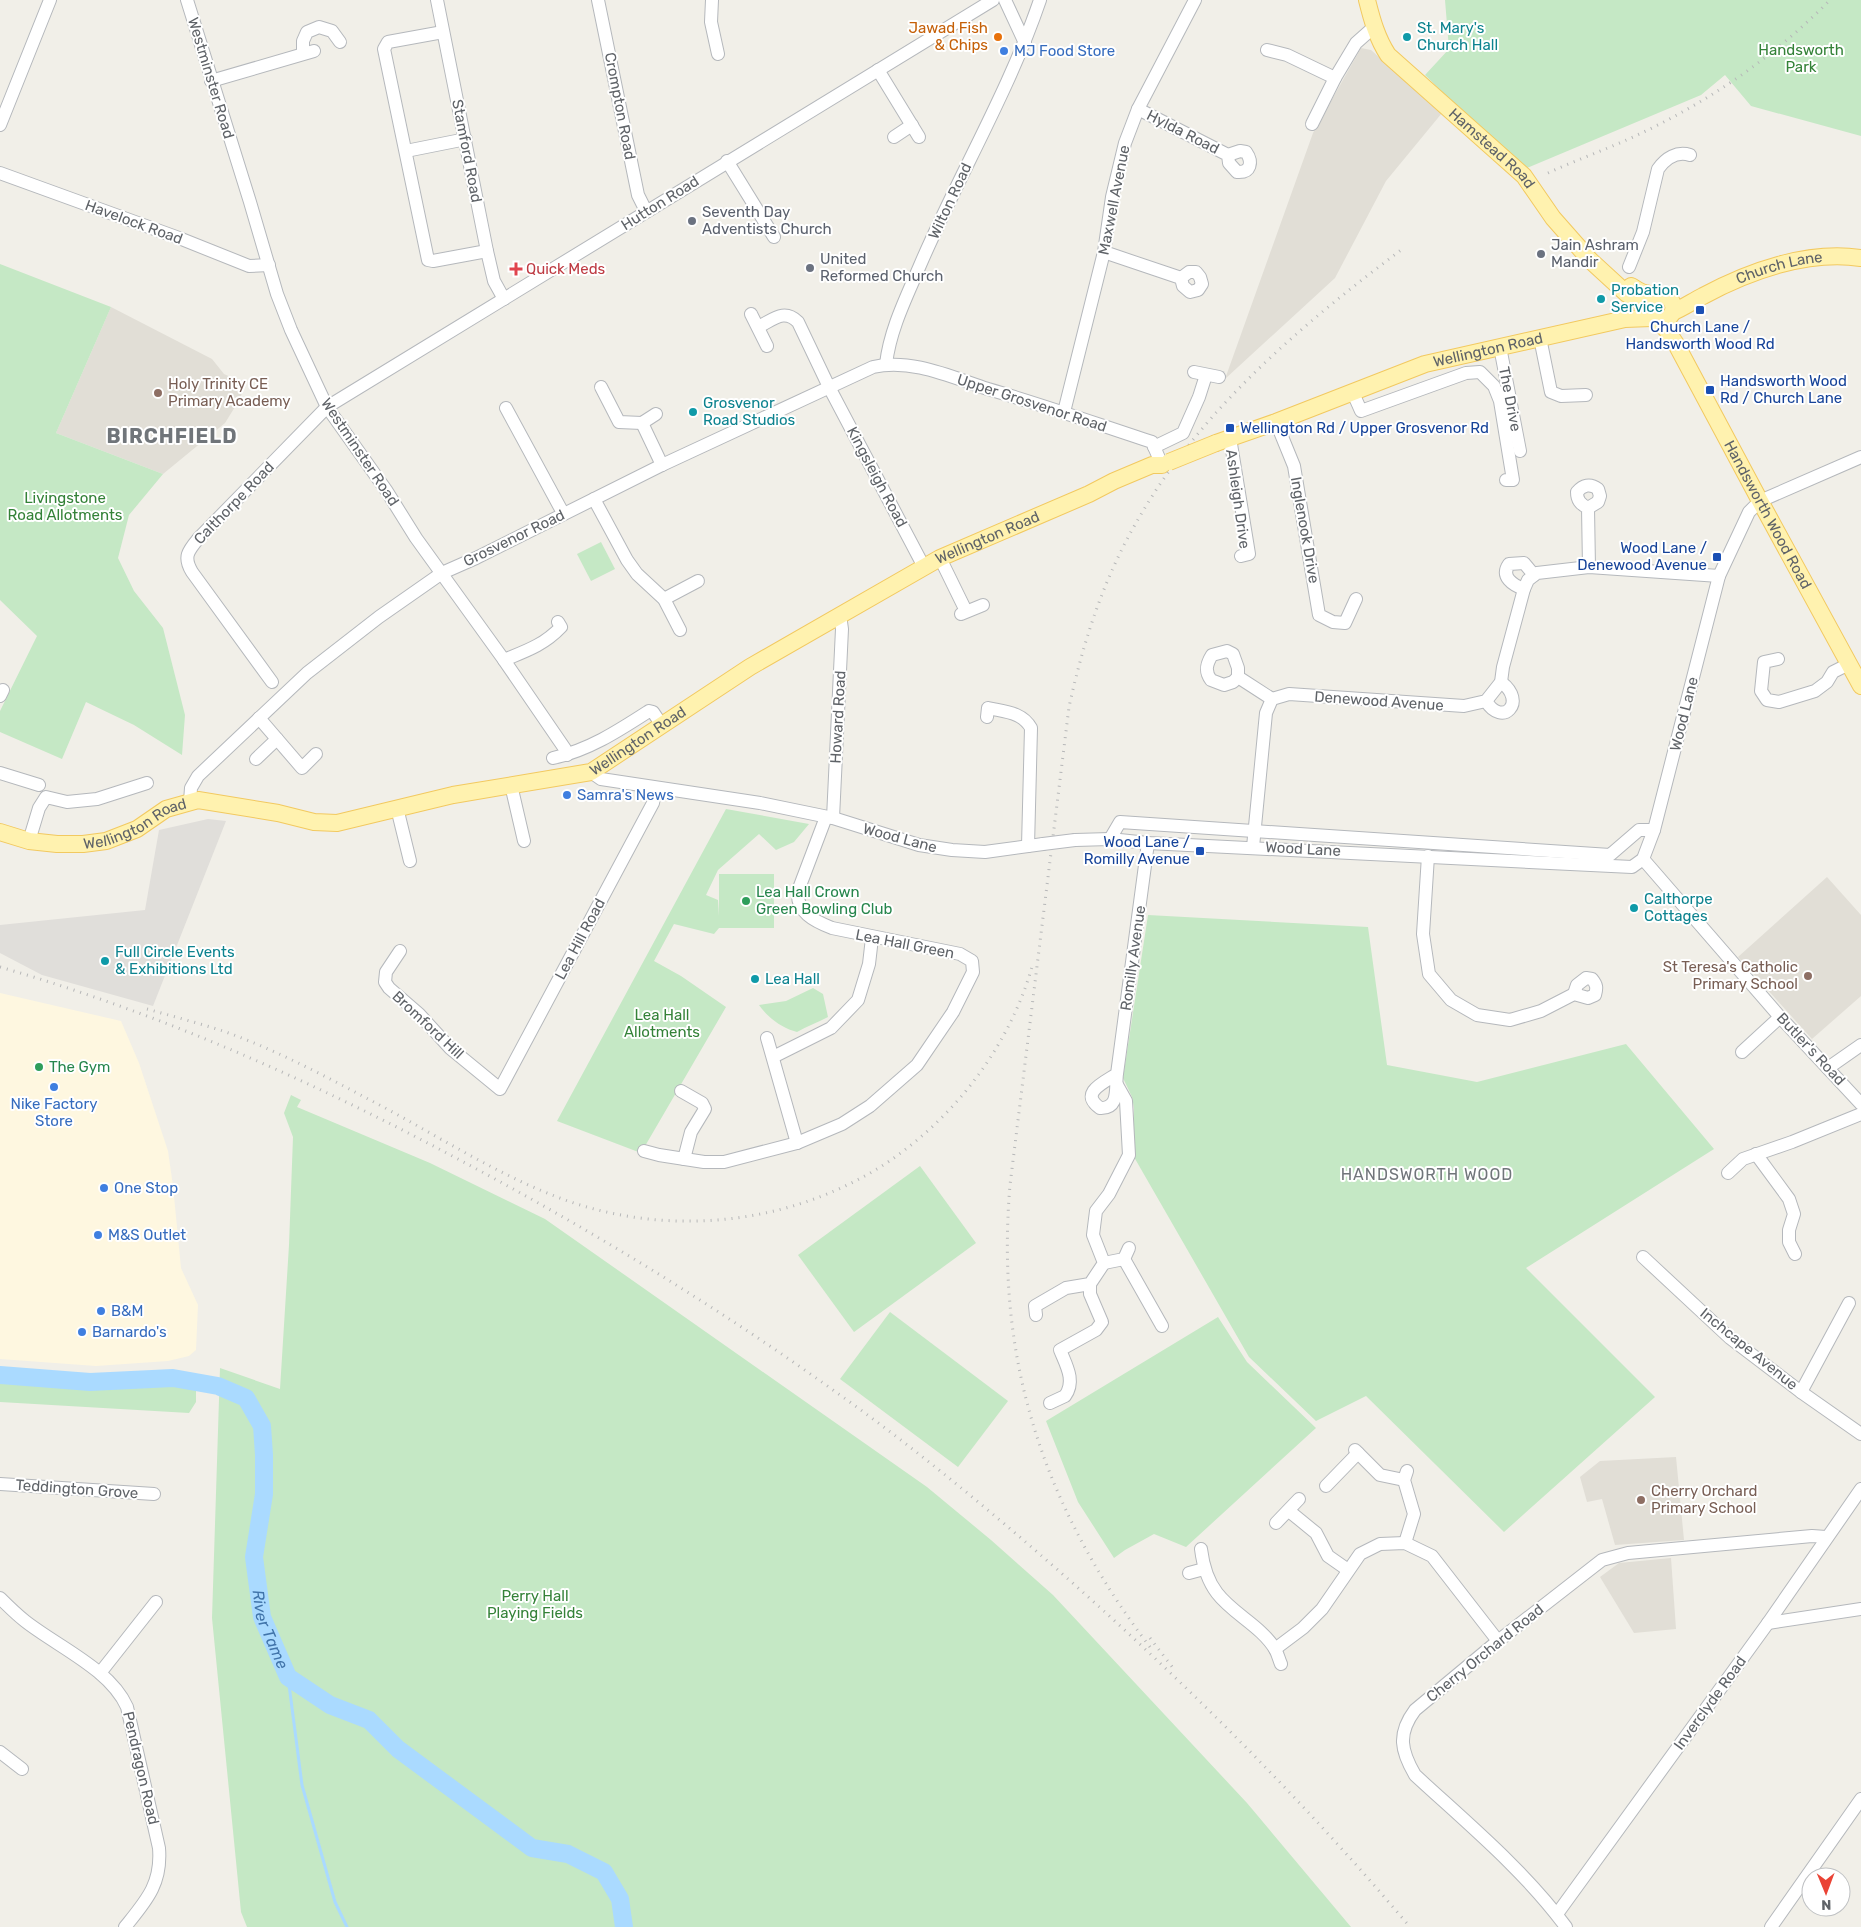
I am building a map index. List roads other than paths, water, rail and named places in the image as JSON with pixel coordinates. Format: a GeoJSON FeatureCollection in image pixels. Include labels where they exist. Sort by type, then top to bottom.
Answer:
{"type":"FeatureCollection","features":[{"type":"Feature","properties":{"kind":"main road","name":"Hamstead Road"},"geometry":{"type":"LineString","coordinates":[[1367,0],[1380,44],[1388,55],[1524,176],[1558,224],[1590,260],[1628,294],[1661,309]]}},
{"type":"Feature","properties":{"kind":"main road","name":"Church Lane"},"geometry":{"type":"LineString","coordinates":[[1661,309],[1703,295],[1764,269],[1790,261],[1823,256],[1861,258]]}},
{"type":"Feature","properties":{"kind":"main road","name":"Wellington Road"},"geometry":{"type":"LineString","coordinates":[[0,832],[29,841],[83,844],[106,841],[137,829],[187,798],[278,813],[314,822],[337,823],[453,794],[591,772],[750,667],[940,558],[1089,494],[1115,487],[1223,441],[1425,364],[1625,319],[1661,309]]}},
{"type":"Feature","properties":{"kind":"main road","name":"Handsworth Wood Road"},"geometry":{"type":"LineString","coordinates":[[1661,309],[1676,344],[1861,686]]}},
{"type":"Feature","properties":{"kind":"street"},"geometry":{"type":"LineString","coordinates":[[0,125],[50,0]]}},
{"type":"Feature","properties":{"kind":"street","name":"Westminster Road"},"geometry":{"type":"LineString","coordinates":[[187,0],[277,294],[291,330],[327,407],[386,490],[416,538],[504,660],[565,749],[567,755]]}},
{"type":"Feature","properties":{"kind":"street","name":"Stamford Road"},"geometry":{"type":"LineString","coordinates":[[437,0],[487,252],[494,281],[504,299]]}},
{"type":"Feature","properties":{"kind":"street","name":"Crompton Road"},"geometry":{"type":"LineString","coordinates":[[598,0],[638,195],[646,211]]}},
{"type":"Feature","properties":{"kind":"street"},"geometry":{"type":"LineString","coordinates":[[712,0],[712,22],[718,54]]}},
{"type":"Feature","properties":{"kind":"street"},"geometry":{"type":"LineString","coordinates":[[966,0],[974,11]]}},
{"type":"Feature","properties":{"kind":"street","name":"Hutton Road"},"geometry":{"type":"LineString","coordinates":[[327,407],[993,0]]}},
{"type":"Feature","properties":{"kind":"street"},"geometry":{"type":"LineString","coordinates":[[1005,0],[1025,43]]}},
{"type":"Feature","properties":{"kind":"street","name":"Wilton Road"},"geometry":{"type":"LineString","coordinates":[[886,364],[888,348],[900,313],[938,225],[1025,43],[1040,0]]}},
{"type":"Feature","properties":{"kind":"street","name":"Maxwell Avenue"},"geometry":{"type":"LineString","coordinates":[[1064,412],[1104,252],[1112,197],[1122,152],[1138,109],[1195,0]]}},
{"type":"Feature","properties":{"kind":"street"},"geometry":{"type":"LineString","coordinates":[[211,81],[308,52],[304,40],[308,32],[319,27],[332,31],[340,42]]}},
{"type":"Feature","properties":{"kind":"street"},"geometry":{"type":"LineString","coordinates":[[1312,124],[1335,78],[1356,43],[1374,27]]}},
{"type":"Feature","properties":{"kind":"street"},"geometry":{"type":"LineString","coordinates":[[443,32],[388,42],[384,49],[428,260],[433,261],[487,252]]}},
{"type":"Feature","properties":{"kind":"street"},"geometry":{"type":"LineString","coordinates":[[1267,50],[1287,55],[1335,78]]}},
{"type":"Feature","properties":{"kind":"street"},"geometry":{"type":"LineString","coordinates":[[878,70],[919,137]]}},
{"type":"Feature","properties":{"kind":"street","name":"Hylda Road"},"geometry":{"type":"LineString","coordinates":[[1138,109],[1228,155]]}},
{"type":"Feature","properties":{"kind":"street"},"geometry":{"type":"LineString","coordinates":[[894,137],[912,125]]}},
{"type":"Feature","properties":{"kind":"street"},"geometry":{"type":"LineString","coordinates":[[406,151],[466,139]]}},
{"type":"Feature","properties":{"kind":"street"},"geometry":{"type":"LineString","coordinates":[[1629,267],[1643,232],[1658,169],[1663,162],[1674,155],[1683,153],[1690,155]]}},
{"type":"Feature","properties":{"kind":"street"},"geometry":{"type":"LineString","coordinates":[[727,162],[774,237]]}},
{"type":"Feature","properties":{"kind":"street","name":"Havelock Road"},"geometry":{"type":"LineString","coordinates":[[0,173],[179,238],[249,266],[269,265]]}},
{"type":"Feature","properties":{"kind":"street"},"geometry":{"type":"LineString","coordinates":[[1104,252],[1181,278]]}},
{"type":"Feature","properties":{"kind":"street"},"geometry":{"type":"LineString","coordinates":[[751,314],[767,346]]}},
{"type":"Feature","properties":{"kind":"street","name":"Kingsleigh Road"},"geometry":{"type":"LineString","coordinates":[[758,328],[785,314],[791,315],[798,322],[829,387],[924,567]]}},
{"type":"Feature","properties":{"kind":"street"},"geometry":{"type":"LineString","coordinates":[[1540,338],[1551,392],[1561,396],[1586,395]]}},
{"type":"Feature","properties":{"kind":"street","name":"The Drive"},"geometry":{"type":"LineString","coordinates":[[1500,347],[1520,451]]}},
{"type":"Feature","properties":{"kind":"street","name":"Grosvenor Road"},"geometry":{"type":"LineString","coordinates":[[187,798],[198,776],[306,673],[379,617],[442,573],[476,558],[662,465],[873,367],[886,364]]}},
{"type":"Feature","properties":{"kind":"street","name":"Upper Grosvenor Road"},"geometry":{"type":"LineString","coordinates":[[886,364],[916,366],[1064,412],[1152,442],[1154,446]]}},
{"type":"Feature","properties":{"kind":"street","name":"Wellington Road"},"geometry":{"type":"LineString","coordinates":[[1353,393],[1361,411],[1466,373],[1480,372],[1494,386],[1500,401],[1513,480],[1506,480]]}},
{"type":"Feature","properties":{"kind":"street"},"geometry":{"type":"LineString","coordinates":[[1166,464],[1154,446],[1183,433],[1199,397],[1200,374],[1219,377]]}},
{"type":"Feature","properties":{"kind":"street"},"geometry":{"type":"LineString","coordinates":[[601,387],[619,422],[642,424],[656,414]]}},
{"type":"Feature","properties":{"kind":"street","name":"Calthorpe Road"},"geometry":{"type":"LineString","coordinates":[[272,682],[192,572],[188,565],[188,554],[190,548],[198,539],[327,407]]}},
{"type":"Feature","properties":{"kind":"street"},"geometry":{"type":"LineString","coordinates":[[506,408],[563,513]]}},
{"type":"Feature","properties":{"kind":"street","name":"Inglenook Drive"},"geometry":{"type":"LineString","coordinates":[[1276,422],[1294,466],[1320,615],[1345,626],[1356,599]]}},
{"type":"Feature","properties":{"kind":"street"},"geometry":{"type":"LineString","coordinates":[[642,424],[662,465]]}},
{"type":"Feature","properties":{"kind":"street","name":"Ashleigh Drive"},"geometry":{"type":"LineString","coordinates":[[1223,441],[1249,554],[1241,556]]}},
{"type":"Feature","properties":{"kind":"street"},"geometry":{"type":"LineString","coordinates":[[1760,501],[1861,457]]}},
{"type":"Feature","properties":{"kind":"street"},"geometry":{"type":"LineString","coordinates":[[594,499],[613,536],[636,574],[664,598],[680,630]]}},
{"type":"Feature","properties":{"kind":"street","name":"Wood Lane"},"geometry":{"type":"LineString","coordinates":[[591,772],[601,779],[760,803],[830,818],[918,845],[952,850],[985,852],[1075,840],[1110,839],[1148,843],[1632,867],[1643,859],[1654,830],[1719,576],[1749,512],[1760,501]]}},
{"type":"Feature","properties":{"kind":"street"},"geometry":{"type":"LineString","coordinates":[[1588,508],[1589,568]]}},
{"type":"Feature","properties":{"kind":"street"},"geometry":{"type":"LineString","coordinates":[[940,558],[964,613],[983,605]]}},
{"type":"Feature","properties":{"kind":"street"},"geometry":{"type":"LineString","coordinates":[[1524,589],[1513,585],[1508,580],[1506,575],[1509,564],[1524,564],[1534,575]]}},
{"type":"Feature","properties":{"kind":"street"},"geometry":{"type":"LineString","coordinates":[[1501,682],[1508,688],[1513,702],[1510,709],[1505,713],[1490,709],[1486,701],[1501,682],[1503,667],[1524,589],[1528,580],[1537,573],[1589,568],[1719,576]]}},
{"type":"Feature","properties":{"kind":"street"},"geometry":{"type":"LineString","coordinates":[[664,598],[698,581]]}},
{"type":"Feature","properties":{"kind":"street","name":"Howard Road"},"geometry":{"type":"LineString","coordinates":[[830,818],[842,629],[840,615]]}},
{"type":"Feature","properties":{"kind":"street"},"geometry":{"type":"LineString","coordinates":[[504,660],[532,649],[550,639],[561,627],[558,622]]}},
{"type":"Feature","properties":{"kind":"street"},"geometry":{"type":"LineString","coordinates":[[1778,659],[1764,662],[1761,692],[1767,700],[1779,702],[1815,690],[1827,682],[1833,672],[1849,664]]}},
{"type":"Feature","properties":{"kind":"street"},"geometry":{"type":"LineString","coordinates":[[1238,677],[1272,699],[1266,713],[1253,847]]}},
{"type":"Feature","properties":{"kind":"street","name":"Denewood Avenue"},"geometry":{"type":"LineString","coordinates":[[1272,699],[1289,694],[1464,706],[1486,701]]}},
{"type":"Feature","properties":{"kind":"street"},"geometry":{"type":"LineString","coordinates":[[986,717],[988,708],[1018,715],[1031,728],[1028,846]]}},
{"type":"Feature","properties":{"kind":"street"},"geometry":{"type":"LineString","coordinates":[[553,758],[578,752],[613,734],[648,711],[653,712],[658,721]]}},
{"type":"Feature","properties":{"kind":"street"},"geometry":{"type":"LineString","coordinates":[[259,718],[302,768],[316,754]]}},
{"type":"Feature","properties":{"kind":"street"},"geometry":{"type":"LineString","coordinates":[[256,759],[277,739]]}},
{"type":"Feature","properties":{"kind":"street"},"geometry":{"type":"LineString","coordinates":[[0,773],[39,786]]}},
{"type":"Feature","properties":{"kind":"street"},"geometry":{"type":"LineString","coordinates":[[29,841],[39,808],[46,797],[67,802],[97,799],[147,783]]}},
{"type":"Feature","properties":{"kind":"street"},"geometry":{"type":"LineString","coordinates":[[511,785],[524,841]]}},
{"type":"Feature","properties":{"kind":"street","name":"Lea Hill Road"},"geometry":{"type":"LineString","coordinates":[[500,1089],[653,803],[656,788]]}},
{"type":"Feature","properties":{"kind":"street"},"geometry":{"type":"LineString","coordinates":[[397,808],[410,861]]}},
{"type":"Feature","properties":{"kind":"street","name":"Lea Hall Green"},"geometry":{"type":"LineString","coordinates":[[644,1151],[704,1162],[724,1162],[798,1143],[842,1124],[870,1106],[917,1065],[953,1012],[974,972],[972,961],[960,954],[872,938],[827,926],[801,910],[798,891],[830,818]]}},
{"type":"Feature","properties":{"kind":"street"},"geometry":{"type":"LineString","coordinates":[[1110,839],[1120,822],[1610,855],[1639,830],[1654,830]]}},
{"type":"Feature","properties":{"kind":"street","name":"Romilly Avenue"},"geometry":{"type":"LineString","coordinates":[[1104,1264],[1094,1235],[1096,1211],[1109,1194],[1130,1155],[1126,1101],[1117,1078],[1148,843]]}},
{"type":"Feature","properties":{"kind":"street"},"geometry":{"type":"LineString","coordinates":[[1428,856],[1423,934],[1429,974],[1452,1000],[1477,1015],[1510,1020],[1541,1011],[1574,994]]}},
{"type":"Feature","properties":{"kind":"street","name":"Butler's Road"},"geometry":{"type":"LineString","coordinates":[[1643,859],[1780,1017],[1861,1104]]}},
{"type":"Feature","properties":{"kind":"street"},"geometry":{"type":"LineString","coordinates":[[773,1056],[831,1028],[858,1000],[869,964],[872,938]]}},
{"type":"Feature","properties":{"kind":"street","name":"Bromford Hill"},"geometry":{"type":"LineString","coordinates":[[400,951],[386,972],[385,982],[389,988],[419,1014],[450,1048],[500,1089]]}},
{"type":"Feature","properties":{"kind":"street"},"geometry":{"type":"LineString","coordinates":[[1742,1052],[1780,1017]]}},
{"type":"Feature","properties":{"kind":"street"},"geometry":{"type":"LineString","coordinates":[[767,1038],[798,1143]]}},
{"type":"Feature","properties":{"kind":"street"},"geometry":{"type":"LineString","coordinates":[[1828,1068],[1861,1045]]}},
{"type":"Feature","properties":{"kind":"street"},"geometry":{"type":"LineString","coordinates":[[681,1090],[702,1103],[705,1109],[691,1132],[684,1159]]}},
{"type":"Feature","properties":{"kind":"street"},"geometry":{"type":"LineString","coordinates":[[1728,1173],[1742,1159],[1792,1142],[1861,1114]]}},
{"type":"Feature","properties":{"kind":"street"},"geometry":{"type":"LineString","coordinates":[[1756,1154],[1789,1198],[1794,1214],[1789,1230],[1789,1242],[1795,1254]]}},
{"type":"Feature","properties":{"kind":"street"},"geometry":{"type":"LineString","coordinates":[[1050,1403],[1065,1396],[1070,1382],[1070,1376],[1057,1346],[1096,1330],[1102,1322],[1090,1294],[1090,1284],[1104,1264],[1126,1253],[1162,1326]]}},
{"type":"Feature","properties":{"kind":"street","name":"Inchcape Avenue"},"geometry":{"type":"LineString","coordinates":[[1643,1257],[1730,1338],[1801,1392],[1861,1434]]}},
{"type":"Feature","properties":{"kind":"street"},"geometry":{"type":"LineString","coordinates":[[1036,1316],[1035,1306],[1066,1288],[1090,1284]]}},
{"type":"Feature","properties":{"kind":"street"},"geometry":{"type":"LineString","coordinates":[[1801,1392],[1849,1303]]}},
{"type":"Feature","properties":{"kind":"street"},"geometry":{"type":"LineString","coordinates":[[1326,1486],[1356,1452],[1380,1475],[1406,1475],[1414,1514],[1405,1543]]}},
{"type":"Feature","properties":{"kind":"street","name":"Teddington Grove"},"geometry":{"type":"LineString","coordinates":[[0,1484],[154,1494]]}},
{"type":"Feature","properties":{"kind":"street","name":"Inverclyde Road"},"geometry":{"type":"LineString","coordinates":[[1557,1914],[1768,1624],[1826,1537],[1861,1489]]}},
{"type":"Feature","properties":{"kind":"street"},"geometry":{"type":"LineString","coordinates":[[1276,1523],[1299,1499]]}},
{"type":"Feature","properties":{"kind":"street"},"geometry":{"type":"LineString","coordinates":[[1289,1511],[1316,1533],[1328,1556],[1348,1570]]}},
{"type":"Feature","properties":{"kind":"street","name":"Cherry Orchard Road"},"geometry":{"type":"LineString","coordinates":[[1566,1927],[1557,1914],[1513,1867],[1415,1775],[1408,1763],[1402,1743],[1404,1727],[1415,1710],[1498,1641],[1602,1560],[1624,1553],[1812,1536],[1826,1537]]}},
{"type":"Feature","properties":{"kind":"street"},"geometry":{"type":"LineString","coordinates":[[1276,1650],[1303,1628],[1322,1609],[1360,1554],[1380,1544],[1405,1543],[1432,1556],[1498,1641]]}},
{"type":"Feature","properties":{"kind":"street"},"geometry":{"type":"LineString","coordinates":[[1201,1549],[1204,1569],[1215,1591],[1228,1606],[1252,1624],[1276,1650],[1281,1664]]}},
{"type":"Feature","properties":{"kind":"street"},"geometry":{"type":"LineString","coordinates":[[1189,1573],[1204,1569]]}},
{"type":"Feature","properties":{"kind":"street","name":"Pendragon Road"},"geometry":{"type":"LineString","coordinates":[[0,1598],[24,1621],[100,1674],[121,1694],[127,1707],[159,1848],[160,1864],[148,1898],[124,1927]]}},
{"type":"Feature","properties":{"kind":"street"},"geometry":{"type":"LineString","coordinates":[[100,1674],[156,1602]]}},
{"type":"Feature","properties":{"kind":"street"},"geometry":{"type":"LineString","coordinates":[[1768,1624],[1861,1609]]}},
{"type":"Feature","properties":{"kind":"street"},"geometry":{"type":"LineString","coordinates":[[0,1752],[22,1769]]}},
{"type":"Feature","properties":{"kind":"street"},"geometry":{"type":"LineString","coordinates":[[1771,1927],[1861,1799]]}},
{"type":"Feature","properties":{"kind":"waterway","name":"River Tame"},"geometry":{"type":"LineString","coordinates":[[0,1375],[90,1382],[173,1378],[218,1386],[246,1398],[262,1426],[264,1494],[254,1557],[262,1617],[288,1677],[330,1705],[369,1720],[398,1749],[532,1848],[568,1854],[604,1872],[620,1899],[624,1927]]}},
{"type":"Feature","properties":{"kind":"waterway"},"geometry":{"type":"LineString","coordinates":[[288,1677],[302,1785],[335,1902],[347,1927]]}},
{"type":"Feature","properties":{"kind":"railway"},"geometry":{"type":"LineString","coordinates":[[1548,173],[1633,137],[1713,94],[1738,78],[1786,41],[1830,0]]}},
{"type":"Feature","properties":{"kind":"railway"},"geometry":{"type":"LineString","coordinates":[[1150,1647],[1113,1594],[1081,1541],[1055,1486],[1035,1430],[1020,1371],[1011,1311],[1007,1249],[1010,1185],[1069,707],[1081,659],[1104,589],[1124,545],[1161,482],[1221,407],[1254,373],[1326,309],[1401,250]]}},
{"type":"Feature","properties":{"kind":"railway"},"geometry":{"type":"LineString","coordinates":[[0,967],[118,1005],[233,1050],[401,1129],[505,1184],[601,1239],[695,1297],[788,1358],[896,1436],[987,1509],[1120,1626],[1249,1750],[1331,1837],[1410,1927]]}},
{"type":"Feature","properties":{"kind":"railway"},"geometry":{"type":"LineString","coordinates":[[147,1009],[223,1031],[280,1054],[392,1112],[505,1174],[552,1195],[594,1209],[637,1218],[680,1221],[724,1219],[767,1213],[809,1201],[850,1184],[888,1162],[913,1144],[936,1123],[977,1077],[1009,1024],[1022,996],[1032,967]]}},
{"type":"Feature","properties":{"kind":"railway"},"geometry":{"type":"LineString","coordinates":[[1150,1638],[1173,1668]]}},
{"type":"Feature","properties":{"kind":"place","name":"Jawad Fish & Chips"},"geometry":{"type":"Point","coordinates":[998,37]}},
{"type":"Feature","properties":{"kind":"place","name":"St. Mary's Church Hall"},"geometry":{"type":"Point","coordinates":[1407,37]}},
{"type":"Feature","properties":{"kind":"place","name":"MJ Food Store"},"geometry":{"type":"Point","coordinates":[1004,51]}},
{"type":"Feature","properties":{"kind":"place","name":"Seventh Day Adventists Church"},"geometry":{"type":"Point","coordinates":[692,221]}},
{"type":"Feature","properties":{"kind":"place","name":"Jain Ashram Mandir"},"geometry":{"type":"Point","coordinates":[1541,254]}},
{"type":"Feature","properties":{"kind":"place","name":"United Reformed Church"},"geometry":{"type":"Point","coordinates":[810,268]}},
{"type":"Feature","properties":{"kind":"place","name":"Quick Meds"},"geometry":{"type":"Point","coordinates":[516,269]}},
{"type":"Feature","properties":{"kind":"place","name":"Probation Service"},"geometry":{"type":"Point","coordinates":[1601,299]}},
{"type":"Feature","properties":{"kind":"place","name":"Church Lane / Handsworth Wood Rd"},"geometry":{"type":"Point","coordinates":[1700,310]}},
{"type":"Feature","properties":{"kind":"place","name":"Handsworth Wood Rd / Church Lane"},"geometry":{"type":"Point","coordinates":[1710,390]}},
{"type":"Feature","properties":{"kind":"place","name":"Holy Trinity CE Primary Academy"},"geometry":{"type":"Point","coordinates":[158,393]}},
{"type":"Feature","properties":{"kind":"place","name":"Grosvenor Road Studios"},"geometry":{"type":"Point","coordinates":[693,412]}},
{"type":"Feature","properties":{"kind":"place","name":"Wellington Rd / Upper Grosvenor Rd"},"geometry":{"type":"Point","coordinates":[1230,428]}},
{"type":"Feature","properties":{"kind":"place","name":"Wood Lane / Denewood Avenue"},"geometry":{"type":"Point","coordinates":[1717,557]}},
{"type":"Feature","properties":{"kind":"place","name":"Samra's News"},"geometry":{"type":"Point","coordinates":[567,795]}},
{"type":"Feature","properties":{"kind":"place","name":"Wood Lane / Romilly Avenue"},"geometry":{"type":"Point","coordinates":[1200,851]}},
{"type":"Feature","properties":{"kind":"place","name":"Lea Hall Crown Green Bowling Club"},"geometry":{"type":"Point","coordinates":[746,901]}},
{"type":"Feature","properties":{"kind":"place","name":"Calthorpe Cottages"},"geometry":{"type":"Point","coordinates":[1634,908]}},
{"type":"Feature","properties":{"kind":"place","name":"Full Circle Events & Exhibitions Ltd"},"geometry":{"type":"Point","coordinates":[105,961]}},
{"type":"Feature","properties":{"kind":"place","name":"St Teresa's Catholic Primary School"},"geometry":{"type":"Point","coordinates":[1808,976]}},
{"type":"Feature","properties":{"kind":"place","name":"Lea Hall"},"geometry":{"type":"Point","coordinates":[755,979]}},
{"type":"Feature","properties":{"kind":"place","name":"The Gym"},"geometry":{"type":"Point","coordinates":[39,1067]}},
{"type":"Feature","properties":{"kind":"place","name":"Nike Factory Store"},"geometry":{"type":"Point","coordinates":[54,1087]}},
{"type":"Feature","properties":{"kind":"place","name":"One Stop"},"geometry":{"type":"Point","coordinates":[104,1188]}},
{"type":"Feature","properties":{"kind":"place","name":"M&S Outlet"},"geometry":{"type":"Point","coordinates":[98,1235]}},
{"type":"Feature","properties":{"kind":"place","name":"B&M"},"geometry":{"type":"Point","coordinates":[101,1311]}},
{"type":"Feature","properties":{"kind":"place","name":"Barnardo's"},"geometry":{"type":"Point","coordinates":[82,1332]}},
{"type":"Feature","properties":{"kind":"place","name":"Cherry Orchard Primary School"},"geometry":{"type":"Point","coordinates":[1641,1500]}},
{"type":"Feature","properties":{"kind":"district","name":"BIRCHFIELD"},"geometry":{"type":"Point","coordinates":[172,436]}},
{"type":"Feature","properties":{"kind":"district","name":"HANDSWORTH WOOD"},"geometry":{"type":"Point","coordinates":[1427,1174]}},
{"type":"Feature","properties":{"kind":"park label","name":"Handsworth Park"},"geometry":{"type":"Point","coordinates":[1801,58]}},
{"type":"Feature","properties":{"kind":"park label","name":"Livingstone Road Allotments"},"geometry":{"type":"Point","coordinates":[65,506]}},
{"type":"Feature","properties":{"kind":"park label","name":"Lea Hall Allotments"},"geometry":{"type":"Point","coordinates":[662,1024]}},
{"type":"Feature","properties":{"kind":"park label","name":"Perry Hall Playing Fields"},"geometry":{"type":"Point","coordinates":[535,1604]}}]}
